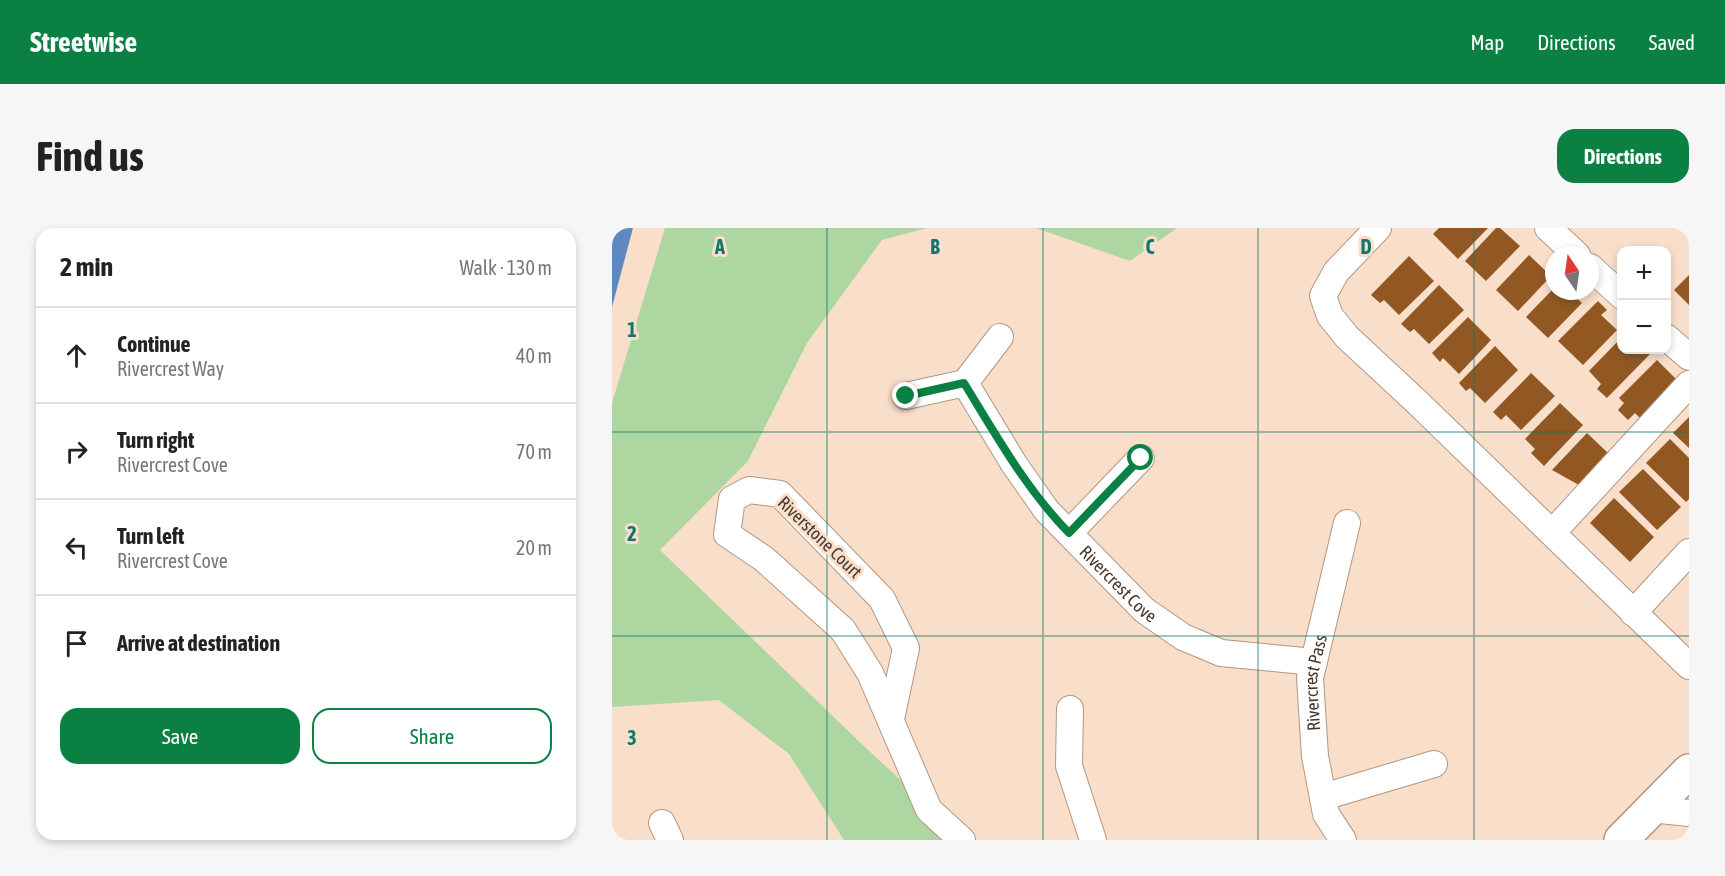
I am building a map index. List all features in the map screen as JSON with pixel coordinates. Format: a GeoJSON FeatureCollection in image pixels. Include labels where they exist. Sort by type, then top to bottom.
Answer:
{"type":"FeatureCollection","features":[{"type":"Feature","properties":{"kind":"main road"},"geometry":{"type":"LineString","coordinates":[[1622,840],[1689,771]]}},
{"type":"Feature","properties":{"kind":"street"},"geometry":{"type":"LineString","coordinates":[[1378,228],[1336,272],[1323,296],[1330,316],[1347,337],[1689,666]]}},
{"type":"Feature","properties":{"kind":"street"},"geometry":{"type":"LineString","coordinates":[[1548,228],[1567,246]]}},
{"type":"Feature","properties":{"kind":"street"},"geometry":{"type":"LineString","coordinates":[[1599,275],[1617,291]]}},
{"type":"Feature","properties":{"kind":"street"},"geometry":{"type":"LineString","coordinates":[[906,396],[964,383],[1000,337]]}},
{"type":"Feature","properties":{"kind":"street"},"geometry":{"type":"LineString","coordinates":[[1671,341],[1689,357]]}},
{"type":"Feature","properties":{"kind":"street","name":"Rivercrest Cove"},"geometry":{"type":"LineString","coordinates":[[964,383],[1014,464],[1047,511],[1144,610],[1183,637],[1221,654],[1314,662]]}},
{"type":"Feature","properties":{"kind":"street"},"geometry":{"type":"LineString","coordinates":[[1552,533],[1689,384]]}},
{"type":"Feature","properties":{"kind":"street"},"geometry":{"type":"LineString","coordinates":[[1069,533],[1141,458]]}},
{"type":"Feature","properties":{"kind":"street","name":"Riverstone Court"},"geometry":{"type":"LineString","coordinates":[[891,719],[906,648],[882,598],[780,494],[748,490],[732,499],[727,534],[764,559],[843,630],[870,673],[929,810],[962,840]]}},
{"type":"Feature","properties":{"kind":"street","name":"Rivercrest Pass"},"geometry":{"type":"LineString","coordinates":[[1343,840],[1326,814],[1315,756],[1310,678],[1347,523]]}},
{"type":"Feature","properties":{"kind":"street"},"geometry":{"type":"LineString","coordinates":[[1633,613],[1689,552]]}},
{"type":"Feature","properties":{"kind":"street"},"geometry":{"type":"LineString","coordinates":[[1070,709],[1069,766],[1093,840]]}},
{"type":"Feature","properties":{"kind":"street"},"geometry":{"type":"LineString","coordinates":[[1323,797],[1434,764]]}},
{"type":"Feature","properties":{"kind":"street"},"geometry":{"type":"LineString","coordinates":[[1651,809],[1689,813]]}},
{"type":"Feature","properties":{"kind":"green space"},"geometry":{"type":"Polygon","coordinates":[[[665,228],[927,228],[882,240],[807,343],[748,461],[660,550],[868,750],[966,840],[844,840],[789,754],[719,700],[612,707],[612,403],[665,228]]]}},
{"type":"Feature","properties":{"kind":"green space"},"geometry":{"type":"Polygon","coordinates":[[[1036,228],[1177,228],[1130,261],[1036,228]]]}},
{"type":"Feature","properties":{"kind":"water"},"geometry":{"type":"Polygon","coordinates":[[[612,228],[633,228],[612,307],[612,228]]]}},
{"type":"Feature","properties":{"kind":"building"},"geometry":{"type":"Polygon","coordinates":[[[1439,228],[1488,228],[1458,259],[1433,234],[1439,228]]]}},
{"type":"Feature","properties":{"kind":"building"},"geometry":{"type":"Polygon","coordinates":[[[1496,228],[1500,228],[1520,246],[1486,281],[1465,261],[1496,228]]]}},
{"type":"Feature","properties":{"kind":"building"},"geometry":{"type":"Polygon","coordinates":[[[1529,255],[1545,270],[1545,282],[1518,311],[1496,290],[1529,255]]]}},
{"type":"Feature","properties":{"kind":"building"},"geometry":{"type":"Polygon","coordinates":[[[1409,256],[1434,281],[1399,315],[1384,300],[1380,303],[1371,295],[1409,256]]]}},
{"type":"Feature","properties":{"kind":"building"},"geometry":{"type":"Polygon","coordinates":[[[1689,275],[1689,305],[1674,290],[1689,275]]]}},
{"type":"Feature","properties":{"kind":"building"},"geometry":{"type":"Polygon","coordinates":[[[1439,285],[1464,310],[1429,344],[1414,329],[1410,332],[1401,324],[1439,285]]]}},
{"type":"Feature","properties":{"kind":"building"},"geometry":{"type":"Polygon","coordinates":[[[1545,297],[1545,300],[1579,300],[1582,303],[1548,338],[1526,317],[1545,297]]]}},
{"type":"Feature","properties":{"kind":"building"},"geometry":{"type":"Polygon","coordinates":[[[1598,301],[1607,310],[1601,315],[1617,330],[1583,365],[1558,341],[1598,301]]]}},
{"type":"Feature","properties":{"kind":"building"},"geometry":{"type":"Polygon","coordinates":[[[1468,317],[1491,340],[1459,374],[1443,358],[1440,362],[1432,353],[1468,317]]]}},
{"type":"Feature","properties":{"kind":"building"},"geometry":{"type":"Polygon","coordinates":[[[1617,342],[1617,354],[1650,354],[1607,398],[1597,389],[1601,384],[1589,371],[1617,342]]]}},
{"type":"Feature","properties":{"kind":"building"},"geometry":{"type":"Polygon","coordinates":[[[1495,346],[1518,370],[1485,403],[1470,388],[1466,391],[1459,383],[1495,346]]]}},
{"type":"Feature","properties":{"kind":"building"},"geometry":{"type":"Polygon","coordinates":[[[1657,360],[1678,381],[1641,419],[1635,413],[1628,420],[1618,410],[1624,403],[1619,398],[1657,360]]]}},
{"type":"Feature","properties":{"kind":"building"},"geometry":{"type":"Polygon","coordinates":[[[1531,373],[1555,396],[1521,430],[1506,415],[1501,420],[1493,412],[1531,373]]]}},
{"type":"Feature","properties":{"kind":"building"},"geometry":{"type":"Polygon","coordinates":[[[1560,403],[1583,425],[1544,466],[1531,453],[1535,449],[1525,439],[1560,403]]]}},
{"type":"Feature","properties":{"kind":"building"},"geometry":{"type":"Polygon","coordinates":[[[1689,417],[1689,448],[1673,433],[1689,417]]]}},
{"type":"Feature","properties":{"kind":"building"},"geometry":{"type":"Polygon","coordinates":[[[1587,433],[1609,454],[1579,485],[1552,470],[1587,433]]]}},
{"type":"Feature","properties":{"kind":"building"},"geometry":{"type":"Polygon","coordinates":[[[1670,439],[1689,458],[1689,499],[1686,502],[1646,463],[1670,439]]]}},
{"type":"Feature","properties":{"kind":"building"},"geometry":{"type":"Polygon","coordinates":[[[1643,469],[1681,507],[1657,530],[1619,492],[1643,469]]]}},
{"type":"Feature","properties":{"kind":"building"},"geometry":{"type":"Polygon","coordinates":[[[1614,498],[1654,537],[1630,562],[1590,523],[1614,498]]]}},
{"type":"Feature","properties":{"kind":"route"},"geometry":{"type":"LineString","coordinates":[[906,396],[964,383],[1014,464],[1047,511],[1069,533],[1141,458]]}}]}
